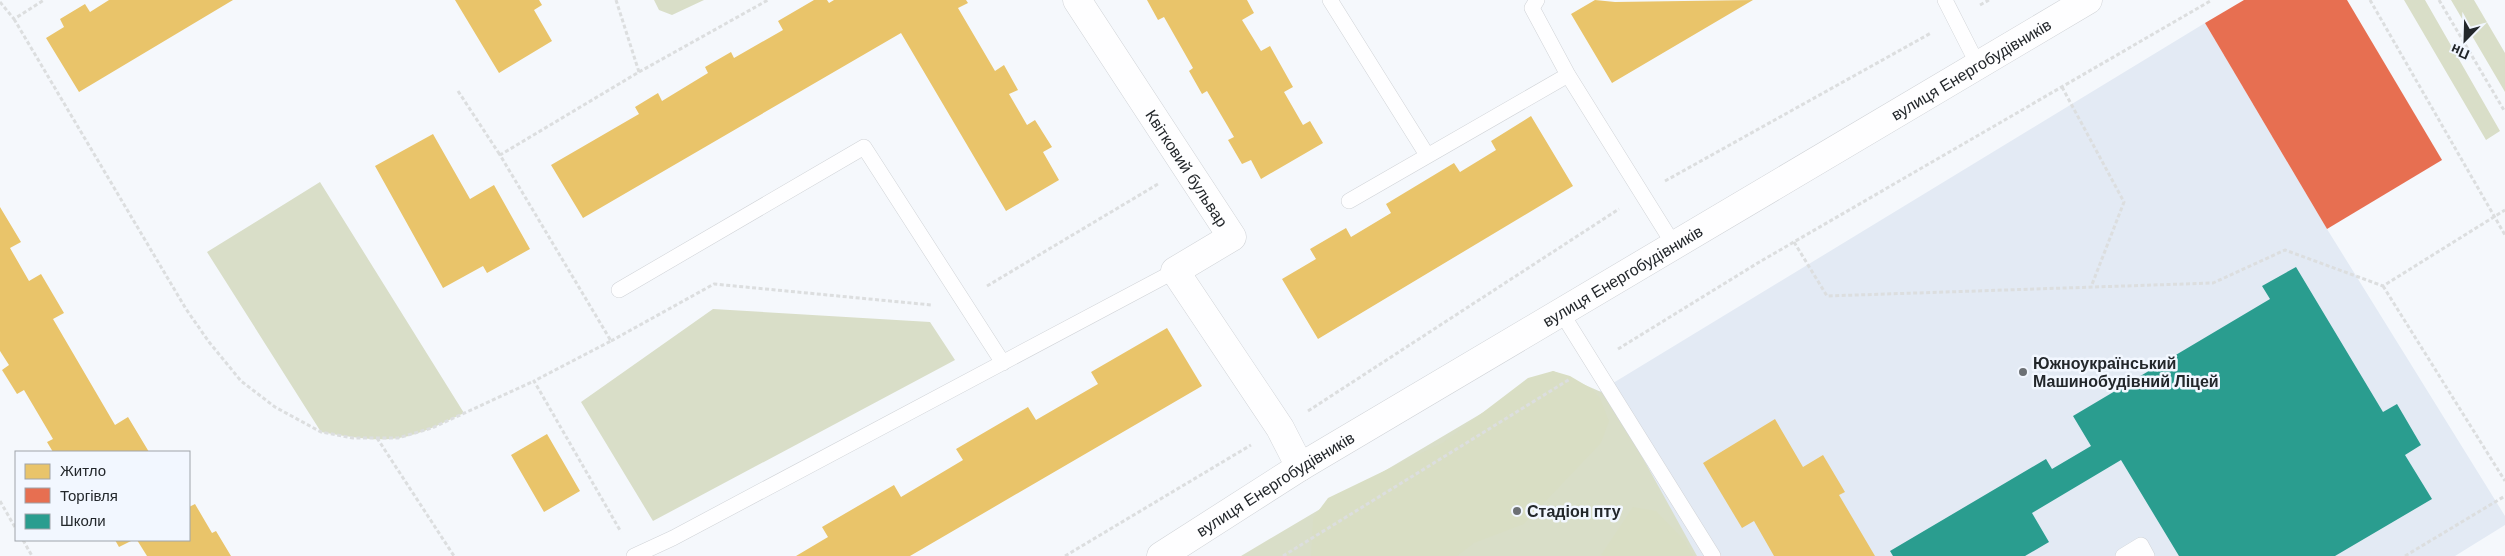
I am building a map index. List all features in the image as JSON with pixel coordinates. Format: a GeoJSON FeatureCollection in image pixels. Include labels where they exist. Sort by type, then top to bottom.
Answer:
{"type":"FeatureCollection","features":[{"type":"Feature","properties":{"kind":"street","name":"Квітковий бульвар"},"geometry":{"type":"LineString","coordinates":[[1077,0],[1232,237],[1175,272]]}},
{"type":"Feature","properties":{"kind":"street","name":"вулиця Енергобудівників"},"geometry":{"type":"LineString","coordinates":[[1161,556],[1300,467],[2088,0]]}},
{"type":"Feature","properties":{"kind":"street"},"geometry":{"type":"LineString","coordinates":[[1175,272],[1280,428],[1300,467]]}},
{"type":"Feature","properties":{"kind":"lane"},"geometry":{"type":"LineString","coordinates":[[1330,0],[1427,156]]}},
{"type":"Feature","properties":{"kind":"lane"},"geometry":{"type":"LineString","coordinates":[[1537,0],[1532,8],[1568,75],[1674,245]]}},
{"type":"Feature","properties":{"kind":"lane"},"geometry":{"type":"LineString","coordinates":[[1945,0],[1978,65]]}},
{"type":"Feature","properties":{"kind":"lane"},"geometry":{"type":"LineString","coordinates":[[1349,201],[1568,75]]}},
{"type":"Feature","properties":{"kind":"lane"},"geometry":{"type":"LineString","coordinates":[[619,290],[864,147],[1003,363]]}},
{"type":"Feature","properties":{"kind":"lane"},"geometry":{"type":"LineString","coordinates":[[634,556],[673,538],[1175,272]]}},
{"type":"Feature","properties":{"kind":"lane"},"geometry":{"type":"LineString","coordinates":[[1561,312],[1713,556]]}},
{"type":"Feature","properties":{"kind":"lane"},"geometry":{"type":"LineString","coordinates":[[2123,556],[2141,545],[2148,556]]}},
{"type":"Feature","properties":{"kind":"path"},"geometry":{"type":"LineString","coordinates":[[14,19],[44,0]]}},
{"type":"Feature","properties":{"kind":"path"},"geometry":{"type":"LineString","coordinates":[[616,0],[639,72]]}},
{"type":"Feature","properties":{"kind":"path"},"geometry":{"type":"LineString","coordinates":[[500,155],[639,72],[768,0]]}},
{"type":"Feature","properties":{"kind":"path"},"geometry":{"type":"LineString","coordinates":[[1065,556],[1280,428],[1642,194],[1989,0]]}},
{"type":"Feature","properties":{"kind":"path"},"geometry":{"type":"LineString","coordinates":[[1283,556],[1794,242],[2212,0]]}},
{"type":"Feature","properties":{"kind":"path"},"geometry":{"type":"LineString","coordinates":[[2370,0],[2505,235]]}},
{"type":"Feature","properties":{"kind":"path"},"geometry":{"type":"LineString","coordinates":[[2439,0],[2505,112]]}},
{"type":"Feature","properties":{"kind":"path"},"geometry":{"type":"LineString","coordinates":[[0,2],[14,19],[186,309],[209,342],[241,381],[276,407],[321,432],[354,438],[398,438],[432,428],[534,381],[714,284],[952,307],[1186,167]]}},
{"type":"Feature","properties":{"kind":"path"},"geometry":{"type":"LineString","coordinates":[[2062,87],[2124,202],[2091,288]]}},
{"type":"Feature","properties":{"kind":"path"},"geometry":{"type":"LineString","coordinates":[[458,90],[500,155],[611,341]]}},
{"type":"Feature","properties":{"kind":"path"},"geometry":{"type":"LineString","coordinates":[[2383,286],[2505,210]]}},
{"type":"Feature","properties":{"kind":"path"},"geometry":{"type":"LineString","coordinates":[[1794,242],[1827,296],[2213,283],[2285,250],[2383,286],[2505,481]]}},
{"type":"Feature","properties":{"kind":"path"},"geometry":{"type":"LineString","coordinates":[[534,381],[634,556]]}},
{"type":"Feature","properties":{"kind":"path"},"geometry":{"type":"LineString","coordinates":[[377,438],[454,556]]}},
{"type":"Feature","properties":{"kind":"path"},"geometry":{"type":"LineString","coordinates":[[2406,556],[2505,496]]}},
{"type":"Feature","properties":{"kind":"path"},"geometry":{"type":"LineString","coordinates":[[0,501],[15,527]]}},
{"type":"Feature","properties":{"kind":"path"},"geometry":{"type":"LineString","coordinates":[[24,541],[32,556]]}},
{"type":"Feature","properties":{"kind":"shaded area","name":"Южноукраїнський Машинобудівний Ліцей"},"geometry":{"type":"Polygon","coordinates":[[[2205,23],[2327,229],[2505,516],[2505,525],[2455,556],[1329,556],[2205,23]]]}},
{"type":"Feature","properties":{"kind":"green space"},"geometry":{"type":"Polygon","coordinates":[[[654,0],[704,0],[672,15],[659,10],[654,0]]]}},
{"type":"Feature","properties":{"kind":"green space"},"geometry":{"type":"Polygon","coordinates":[[[2404,0],[2425,0],[2500,131],[2486,140],[2404,0]]]}},
{"type":"Feature","properties":{"kind":"green space"},"geometry":{"type":"Polygon","coordinates":[[[2451,0],[2474,0],[2505,53],[2505,92],[2451,0]]]}},
{"type":"Feature","properties":{"kind":"green space"},"geometry":{"type":"Polygon","coordinates":[[[320,182],[464,413],[424,431],[399,438],[370,439],[321,432],[207,252],[320,182]]]}},
{"type":"Feature","properties":{"kind":"green space"},"geometry":{"type":"Polygon","coordinates":[[[713,309],[930,322],[955,360],[653,521],[581,402],[713,309]]]}},
{"type":"Feature","properties":{"kind":"green space"},"geometry":{"type":"Polygon","coordinates":[[[1553,371],[1608,395],[1697,556],[1241,556],[1553,371]]]}},
{"type":"Feature","properties":{"kind":"green space"},"geometry":{"type":"Polygon","coordinates":[[[1553,371],[1570,376],[1592,389],[1600,398],[1609,421],[1601,443],[1524,524],[1474,543],[1457,556],[1311,556],[1313,518],[1328,498],[1444,442],[1528,378],[1553,371]]]}},
{"type":"Feature","properties":{"kind":"green space"},"geometry":{"type":"Polygon","coordinates":[[[1633,507],[1656,511],[1685,541],[1693,556],[1601,555],[1633,507]]]}},
{"type":"Feature","properties":{"kind":"building: Житло"},"geometry":{"type":"Polygon","coordinates":[[[109,0],[233,0],[79,92],[46,38],[64,27],[60,19],[85,4],[90,12],[109,0]]]}},
{"type":"Feature","properties":{"kind":"building: Житло"},"geometry":{"type":"Polygon","coordinates":[[[455,0],[539,0],[542,5],[534,10],[552,41],[499,73],[455,0]]]}},
{"type":"Feature","properties":{"kind":"building: Житло"},"geometry":{"type":"Polygon","coordinates":[[[814,0],[827,0],[829,3],[834,0],[966,0],[968,3],[958,8],[995,71],[1004,65],[1018,90],[1009,94],[1027,125],[1035,120],[1052,147],[1043,152],[1059,180],[1006,211],[901,33],[583,218],[551,165],[639,114],[635,107],[658,93],[662,101],[708,73],[705,67],[731,52],[734,58],[783,30],[778,21],[814,0]]]}},
{"type":"Feature","properties":{"kind":"building: Житло"},"geometry":{"type":"Polygon","coordinates":[[[1147,0],[1247,0],[1254,13],[1242,20],[1261,51],[1270,46],[1293,87],[1284,92],[1303,125],[1310,121],[1323,143],[1261,179],[1251,160],[1242,164],[1228,140],[1234,137],[1207,91],[1202,94],[1189,71],[1193,68],[1164,17],[1158,20],[1147,0]]]}},
{"type":"Feature","properties":{"kind":"building: Житло"},"geometry":{"type":"Polygon","coordinates":[[[1595,0],[1615,2],[1753,0],[1612,83],[1571,14],[1595,0]]]}},
{"type":"Feature","properties":{"kind":"building: Житло"},"geometry":{"type":"Polygon","coordinates":[[[1531,116],[1573,186],[1318,339],[1282,279],[1316,259],[1310,249],[1346,228],[1351,237],[1391,213],[1386,204],[1454,163],[1460,172],[1496,150],[1491,141],[1531,116]]]}},
{"type":"Feature","properties":{"kind":"building: Житло"},"geometry":{"type":"Polygon","coordinates":[[[433,134],[470,199],[494,185],[530,249],[487,273],[483,266],[443,288],[375,166],[433,134]]]}},
{"type":"Feature","properties":{"kind":"building: Житло"},"geometry":{"type":"Polygon","coordinates":[[[0,207],[21,242],[10,248],[29,281],[41,274],[64,313],[53,319],[115,425],[128,417],[148,451],[52,451],[47,442],[53,439],[24,390],[17,394],[2,370],[9,365],[0,351],[0,207]]]}},
{"type":"Feature","properties":{"kind":"building: Житло"},"geometry":{"type":"Polygon","coordinates":[[[1167,328],[1202,386],[910,556],[796,556],[828,537],[822,527],[894,485],[901,497],[963,460],[956,449],[1028,407],[1036,420],[1098,384],[1091,372],[1167,328]]]}},
{"type":"Feature","properties":{"kind":"building: Житло"},"geometry":{"type":"Polygon","coordinates":[[[1775,419],[1803,467],[1823,455],[1845,492],[1839,495],[1875,556],[1774,556],[1754,521],[1742,528],[1703,463],[1775,419]]]}},
{"type":"Feature","properties":{"kind":"building: Житло"},"geometry":{"type":"Polygon","coordinates":[[[547,434],[580,491],[544,512],[511,455],[547,434]]]}},
{"type":"Feature","properties":{"kind":"building: Житло"},"geometry":{"type":"Polygon","coordinates":[[[195,504],[212,533],[216,531],[231,556],[147,556],[138,541],[190,541],[190,506],[195,504]]]}},
{"type":"Feature","properties":{"kind":"building: Житло"},"geometry":{"type":"Polygon","coordinates":[[[116,541],[131,541],[119,547],[116,541]]]}},
{"type":"Feature","properties":{"kind":"building: Торгівля"},"geometry":{"type":"Polygon","coordinates":[[[2244,0],[2347,0],[2442,160],[2327,229],[2205,23],[2244,0]]]}},
{"type":"Feature","properties":{"kind":"building: Школи"},"geometry":{"type":"Polygon","coordinates":[[[2296,267],[2383,412],[2397,404],[2421,445],[2405,455],[2432,499],[2335,556],[2179,556],[2121,460],[2032,513],[2049,542],[2025,556],[1893,556],[1890,551],[2046,459],[2052,469],[2091,446],[2073,416],[2270,299],[2262,286],[2296,267]]]}},
{"type":"Feature","properties":{"kind":"place","name":"Южноукраїнський Машинобудівний Ліцей"},"geometry":{"type":"Point","coordinates":[2023,372]}},
{"type":"Feature","properties":{"kind":"place","name":"Стадіон пту"},"geometry":{"type":"Point","coordinates":[1517,511]}}]}
